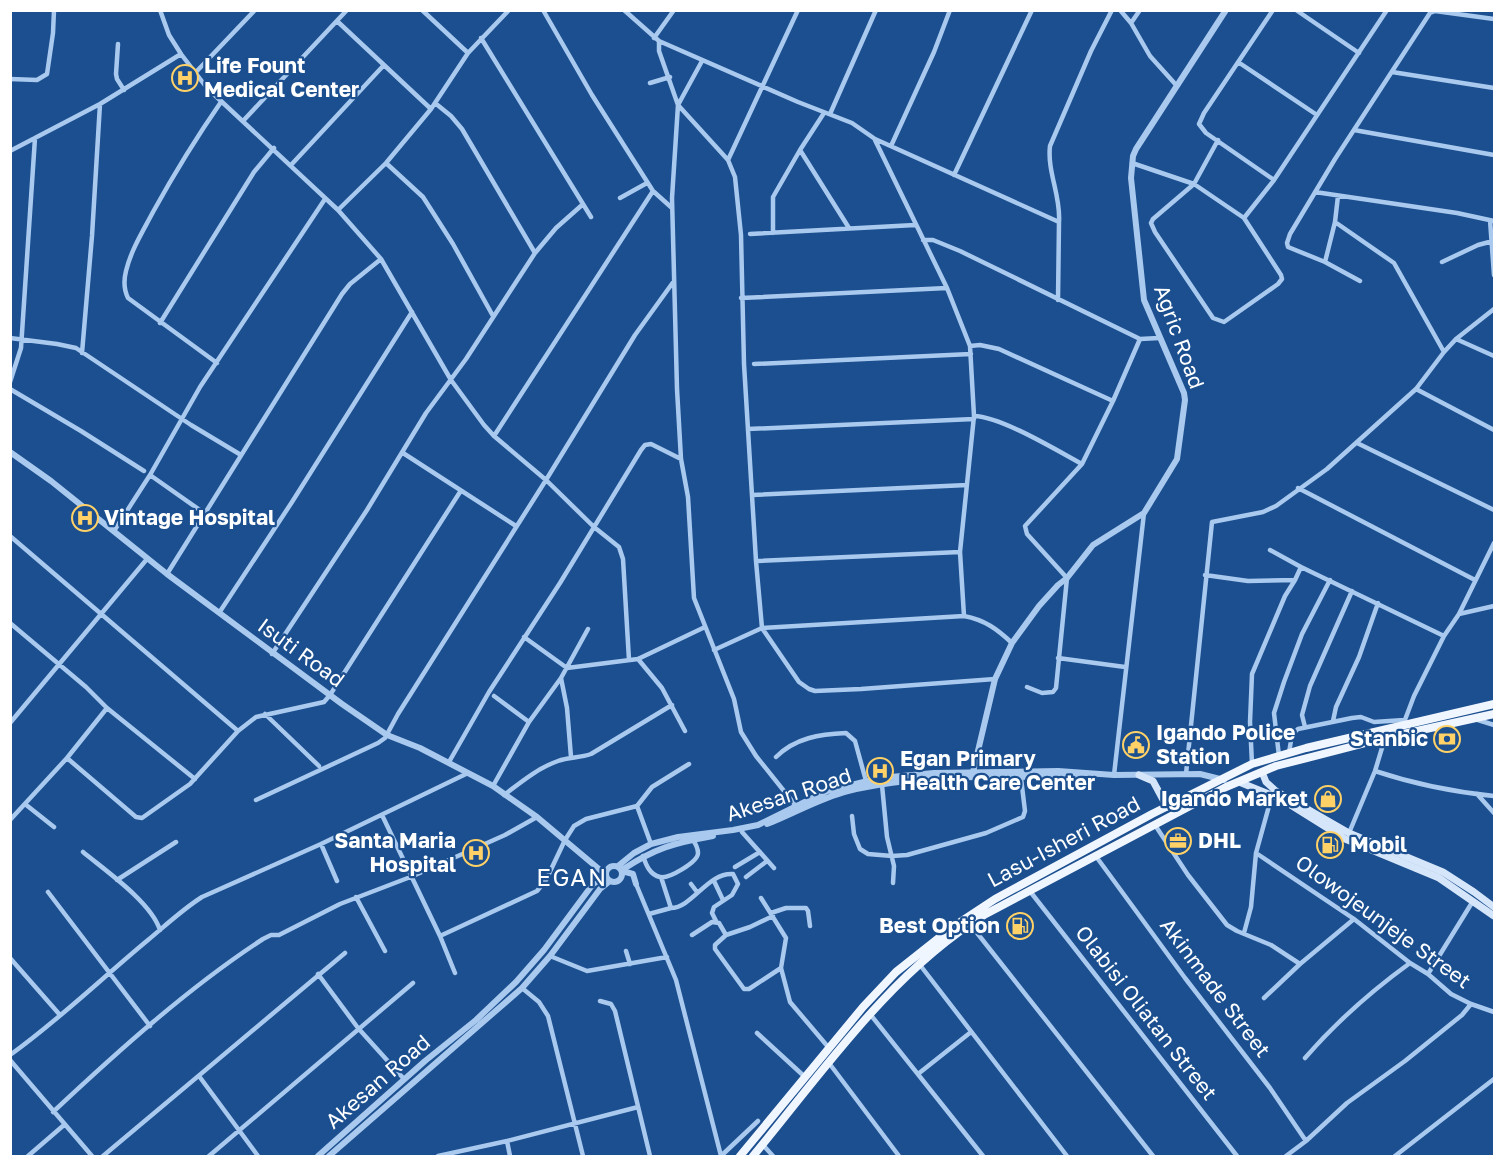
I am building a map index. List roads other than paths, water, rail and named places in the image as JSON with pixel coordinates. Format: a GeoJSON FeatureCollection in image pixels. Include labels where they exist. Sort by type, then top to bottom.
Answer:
{"type":"FeatureCollection","features":[{"type":"Feature","properties":{"kind":"main road","name":"Lasu-Isheri Road"},"geometry":{"type":"LineString","coordinates":[[740,1156],[863,1007],[896,972],[954,926],[1024,882],[1252,764],[1404,723],[1494,704]]}},
{"type":"Feature","properties":{"kind":"main road","name":"Lasu-Isheri Road"},"geometry":{"type":"LineString","coordinates":[[753,1156],[870,1014],[920,964],[970,924],[1095,855],[1226,787],[1262,772],[1309,757],[1385,738],[1494,714]]}},
{"type":"Feature","properties":{"kind":"main road"},"geometry":{"type":"LineString","coordinates":[[1262,772],[1266,782],[1276,791],[1348,833],[1443,872],[1494,907]]}},
{"type":"Feature","properties":{"kind":"main road"},"geometry":{"type":"LineString","coordinates":[[1139,775],[1153,781],[1167,807]]}},
{"type":"Feature","properties":{"kind":"main road"},"geometry":{"type":"LineString","coordinates":[[1239,782],[1272,795],[1345,839],[1439,878],[1494,916]]}},
{"type":"Feature","properties":{"kind":"street"},"geometry":{"type":"LineString","coordinates":[[10,79],[37,80],[47,74],[54,10]]}},
{"type":"Feature","properties":{"kind":"street"},"geometry":{"type":"LineString","coordinates":[[196,72],[255,10]]}},
{"type":"Feature","properties":{"kind":"street"},"geometry":{"type":"LineString","coordinates":[[243,121],[347,10]]}},
{"type":"Feature","properties":{"kind":"street"},"geometry":{"type":"LineString","coordinates":[[422,10],[468,53]]}},
{"type":"Feature","properties":{"kind":"street"},"geometry":{"type":"LineString","coordinates":[[338,210],[386,163],[431,109],[468,53],[509,10]]}},
{"type":"Feature","properties":{"kind":"street"},"geometry":{"type":"LineString","coordinates":[[543,10],[652,191],[672,208]]}},
{"type":"Feature","properties":{"kind":"street"},"geometry":{"type":"LineString","coordinates":[[624,10],[656,39],[702,61],[852,123],[875,139],[1059,222]]}},
{"type":"Feature","properties":{"kind":"street"},"geometry":{"type":"LineString","coordinates":[[674,10],[656,39],[678,105],[672,208],[674,281],[681,459],[688,497],[693,591],[734,699],[741,732],[756,756],[796,806]]}},
{"type":"Feature","properties":{"kind":"street"},"geometry":{"type":"LineString","coordinates":[[728,160],[798,10]]}},
{"type":"Feature","properties":{"kind":"street"},"geometry":{"type":"LineString","coordinates":[[830,114],[876,10]]}},
{"type":"Feature","properties":{"kind":"street"},"geometry":{"type":"LineString","coordinates":[[891,146],[934,52],[950,10]]}},
{"type":"Feature","properties":{"kind":"street"},"geometry":{"type":"LineString","coordinates":[[954,175],[1032,10]]}},
{"type":"Feature","properties":{"kind":"street"},"geometry":{"type":"LineString","coordinates":[[1058,300],[1060,208],[1051,172],[1050,146],[1091,51],[1112,10]]}},
{"type":"Feature","properties":{"kind":"street"},"geometry":{"type":"LineString","coordinates":[[1120,10],[1131,23],[1150,56],[1177,86]]}},
{"type":"Feature","properties":{"kind":"street"},"geometry":{"type":"LineString","coordinates":[[1131,23],[1140,10]]}},
{"type":"Feature","properties":{"kind":"street","name":"Agric Road"},"geometry":{"type":"LineString","coordinates":[[974,772],[995,679],[1012,644],[1040,606],[1098,540],[1144,513],[1174,466],[1185,400],[1183,388],[1147,310],[1142,290],[1131,178],[1132,163],[1136,149],[1226,10]]}},
{"type":"Feature","properties":{"kind":"street"},"geometry":{"type":"LineString","coordinates":[[1274,10],[1199,121],[1201,128],[1274,180]]}},
{"type":"Feature","properties":{"kind":"street"},"geometry":{"type":"LineString","coordinates":[[1296,10],[1359,53]]}},
{"type":"Feature","properties":{"kind":"street"},"geometry":{"type":"LineString","coordinates":[[1245,218],[1274,180],[1387,10]]}},
{"type":"Feature","properties":{"kind":"street"},"geometry":{"type":"LineString","coordinates":[[1360,281],[1287,245],[1290,234],[1430,13],[1435,11],[1494,19]]}},
{"type":"Feature","properties":{"kind":"street"},"geometry":{"type":"LineString","coordinates":[[162,12],[169,35],[181,54],[221,102],[274,148],[338,210],[381,259],[451,380],[495,436],[619,547],[622,554],[629,660]]}},
{"type":"Feature","properties":{"kind":"street"},"geometry":{"type":"LineString","coordinates":[[337,21],[431,109]]}},
{"type":"Feature","properties":{"kind":"street"},"geometry":{"type":"LineString","coordinates":[[481,38],[591,217]]}},
{"type":"Feature","properties":{"kind":"street"},"geometry":{"type":"LineString","coordinates":[[118,44],[116,74],[124,90]]}},
{"type":"Feature","properties":{"kind":"street"},"geometry":{"type":"LineString","coordinates":[[12,149],[100,104],[181,54]]}},
{"type":"Feature","properties":{"kind":"street"},"geometry":{"type":"LineString","coordinates":[[678,105],[702,61]]}},
{"type":"Feature","properties":{"kind":"street"},"geometry":{"type":"LineString","coordinates":[[1238,62],[1317,115]]}},
{"type":"Feature","properties":{"kind":"street"},"geometry":{"type":"LineString","coordinates":[[291,165],[384,65]]}},
{"type":"Feature","properties":{"kind":"street"},"geometry":{"type":"LineString","coordinates":[[1392,72],[1494,88]]}},
{"type":"Feature","properties":{"kind":"street"},"geometry":{"type":"LineString","coordinates":[[650,84],[670,77]]}},
{"type":"Feature","properties":{"kind":"street"},"geometry":{"type":"LineString","coordinates":[[217,363],[128,298],[125,286],[126,272],[141,234],[180,163],[221,102]]}},
{"type":"Feature","properties":{"kind":"street"},"geometry":{"type":"LineString","coordinates":[[435,103],[462,129],[535,253]]}},
{"type":"Feature","properties":{"kind":"street"},"geometry":{"type":"LineString","coordinates":[[82,353],[100,104]]}},
{"type":"Feature","properties":{"kind":"street"},"geometry":{"type":"LineString","coordinates":[[678,105],[728,160],[738,192],[748,429],[762,628],[799,682],[815,691],[861,690],[995,679]]}},
{"type":"Feature","properties":{"kind":"street"},"geometry":{"type":"LineString","coordinates":[[773,233],[773,197],[824,113]]}},
{"type":"Feature","properties":{"kind":"street"},"geometry":{"type":"LineString","coordinates":[[1354,130],[1494,155]]}},
{"type":"Feature","properties":{"kind":"street"},"geometry":{"type":"LineString","coordinates":[[10,382],[20,353],[35,138]]}},
{"type":"Feature","properties":{"kind":"street"},"geometry":{"type":"LineString","coordinates":[[875,139],[947,288],[970,346],[974,418],[960,552],[964,616]]}},
{"type":"Feature","properties":{"kind":"street"},"geometry":{"type":"LineString","coordinates":[[1132,163],[1194,183],[1245,218],[1276,266],[1282,279],[1278,285],[1224,322],[1213,318],[1151,223],[1194,183],[1218,140]]}},
{"type":"Feature","properties":{"kind":"street"},"geometry":{"type":"LineString","coordinates":[[160,323],[255,172],[274,148]]}},
{"type":"Feature","properties":{"kind":"street"},"geometry":{"type":"LineString","coordinates":[[800,150],[849,228]]}},
{"type":"Feature","properties":{"kind":"street"},"geometry":{"type":"LineString","coordinates":[[386,163],[423,196],[494,316]]}},
{"type":"Feature","properties":{"kind":"street"},"geometry":{"type":"LineString","coordinates":[[620,198],[647,183]]}},
{"type":"Feature","properties":{"kind":"street"},"geometry":{"type":"LineString","coordinates":[[495,436],[652,191]]}},
{"type":"Feature","properties":{"kind":"street"},"geometry":{"type":"LineString","coordinates":[[1315,192],[1438,209],[1492,221],[1494,275]]}},
{"type":"Feature","properties":{"kind":"street"},"geometry":{"type":"LineString","coordinates":[[1325,262],[1335,222],[1338,195]]}},
{"type":"Feature","properties":{"kind":"street"},"geometry":{"type":"LineString","coordinates":[[114,531],[150,475],[193,399],[325,199]]}},
{"type":"Feature","properties":{"kind":"street"},"geometry":{"type":"LineString","coordinates":[[272,654],[403,453],[426,413],[451,380],[535,253],[556,228],[582,205]]}},
{"type":"Feature","properties":{"kind":"street"},"geometry":{"type":"LineString","coordinates":[[1335,222],[1394,264],[1444,352]]}},
{"type":"Feature","properties":{"kind":"street"},"geometry":{"type":"LineString","coordinates":[[750,234],[915,225]]}},
{"type":"Feature","properties":{"kind":"street"},"geometry":{"type":"LineString","coordinates":[[923,240],[933,240],[960,251],[1140,339],[1159,339]]}},
{"type":"Feature","properties":{"kind":"street"},"geometry":{"type":"LineString","coordinates":[[1442,262],[1478,245],[1493,242]]}},
{"type":"Feature","properties":{"kind":"street"},"geometry":{"type":"LineString","coordinates":[[167,574],[346,289],[381,259]]}},
{"type":"Feature","properties":{"kind":"street"},"geometry":{"type":"LineString","coordinates":[[256,801],[378,743],[387,735],[635,335],[674,281]]}},
{"type":"Feature","properties":{"kind":"street"},"geometry":{"type":"LineString","coordinates":[[741,298],[947,288]]}},
{"type":"Feature","properties":{"kind":"street"},"geometry":{"type":"LineString","coordinates":[[1186,774],[1212,522],[1263,512],[1276,506],[1327,469],[1416,389],[1456,339],[1494,309]]}},
{"type":"Feature","properties":{"kind":"street"},"geometry":{"type":"LineString","coordinates":[[219,613],[412,312]]}},
{"type":"Feature","properties":{"kind":"street"},"geometry":{"type":"LineString","coordinates":[[10,338],[76,348],[182,419],[241,455]]}},
{"type":"Feature","properties":{"kind":"street"},"geometry":{"type":"LineString","coordinates":[[1027,687],[1042,693],[1053,692],[1056,688],[1067,578],[1027,534],[1025,526],[1082,464],[1140,339]]}},
{"type":"Feature","properties":{"kind":"street"},"geometry":{"type":"LineString","coordinates":[[1456,339],[1494,356]]}},
{"type":"Feature","properties":{"kind":"street"},"geometry":{"type":"LineString","coordinates":[[970,346],[980,345],[999,349],[1113,401]]}},
{"type":"Feature","properties":{"kind":"street"},"geometry":{"type":"LineString","coordinates":[[754,364],[971,354]]}},
{"type":"Feature","properties":{"kind":"street"},"geometry":{"type":"LineString","coordinates":[[10,389],[144,471]]}},
{"type":"Feature","properties":{"kind":"street"},"geometry":{"type":"LineString","coordinates":[[1416,389],[1494,430]]}},
{"type":"Feature","properties":{"kind":"street"},"geometry":{"type":"LineString","coordinates":[[748,429],[983,417],[1032,437],[1082,464]]}},
{"type":"Feature","properties":{"kind":"street"},"geometry":{"type":"LineString","coordinates":[[1358,443],[1494,510]]}},
{"type":"Feature","properties":{"kind":"street"},"geometry":{"type":"LineString","coordinates":[[449,762],[489,692],[645,445],[651,444],[681,459]]}},
{"type":"Feature","properties":{"kind":"street","name":"Isuti Road"},"geometry":{"type":"LineString","coordinates":[[10,452],[51,481],[147,559],[272,654],[387,735],[449,762],[493,786],[537,817],[607,875]]}},
{"type":"Feature","properties":{"kind":"street"},"geometry":{"type":"LineString","coordinates":[[403,453],[460,492],[516,526]]}},
{"type":"Feature","properties":{"kind":"street"},"geometry":{"type":"LineString","coordinates":[[150,475],[204,513]]}},
{"type":"Feature","properties":{"kind":"street"},"geometry":{"type":"LineString","coordinates":[[752,495],[967,485]]}},
{"type":"Feature","properties":{"kind":"street"},"geometry":{"type":"LineString","coordinates":[[1298,488],[1475,580]]}},
{"type":"Feature","properties":{"kind":"street"},"geometry":{"type":"LineString","coordinates":[[67,758],[136,817],[142,818],[195,779],[238,731],[256,717],[318,705],[330,695],[460,492]]}},
{"type":"Feature","properties":{"kind":"street"},"geometry":{"type":"LineString","coordinates":[[1114,775],[1144,513]]}},
{"type":"Feature","properties":{"kind":"street"},"geometry":{"type":"LineString","coordinates":[[10,536],[238,731]]}},
{"type":"Feature","properties":{"kind":"street"},"geometry":{"type":"LineString","coordinates":[[1288,753],[1292,734],[1305,727],[1361,717],[1374,722],[1404,723],[1444,636],[1459,614],[1494,543]]}},
{"type":"Feature","properties":{"kind":"street"},"geometry":{"type":"LineString","coordinates":[[1269,550],[1444,636]]}},
{"type":"Feature","properties":{"kind":"street"},"geometry":{"type":"LineString","coordinates":[[756,561],[960,552]]}},
{"type":"Feature","properties":{"kind":"street"},"geometry":{"type":"LineString","coordinates":[[10,723],[147,559]]}},
{"type":"Feature","properties":{"kind":"street"},"geometry":{"type":"LineString","coordinates":[[1252,764],[1250,722],[1252,674],[1285,596],[1301,567]]}},
{"type":"Feature","properties":{"kind":"street"},"geometry":{"type":"LineString","coordinates":[[1205,575],[1248,581],[1295,580]]}},
{"type":"Feature","properties":{"kind":"street"},"geometry":{"type":"LineString","coordinates":[[1279,756],[1274,713],[1302,634],[1330,579]]}},
{"type":"Feature","properties":{"kind":"street"},"geometry":{"type":"LineString","coordinates":[[1305,727],[1302,715],[1310,686],[1352,591]]}},
{"type":"Feature","properties":{"kind":"street"},"geometry":{"type":"LineString","coordinates":[[1333,721],[1336,706],[1359,657],[1378,603]]}},
{"type":"Feature","properties":{"kind":"street"},"geometry":{"type":"LineString","coordinates":[[1459,614],[1494,606]]}},
{"type":"Feature","properties":{"kind":"street"},"geometry":{"type":"LineString","coordinates":[[714,650],[762,628],[964,616],[988,623],[1012,644]]}},
{"type":"Feature","properties":{"kind":"street"},"geometry":{"type":"LineString","coordinates":[[10,623],[107,708],[195,779]]}},
{"type":"Feature","properties":{"kind":"street"},"geometry":{"type":"LineString","coordinates":[[524,637],[567,668],[638,659],[705,627]]}},
{"type":"Feature","properties":{"kind":"street"},"geometry":{"type":"LineString","coordinates":[[493,786],[529,722],[561,678],[588,629]]}},
{"type":"Feature","properties":{"kind":"street"},"geometry":{"type":"LineString","coordinates":[[1058,658],[1125,668]]}},
{"type":"Feature","properties":{"kind":"street"},"geometry":{"type":"LineString","coordinates":[[638,659],[658,682],[685,731]]}},
{"type":"Feature","properties":{"kind":"street"},"geometry":{"type":"LineString","coordinates":[[561,678],[567,708],[571,757]]}},
{"type":"Feature","properties":{"kind":"street"},"geometry":{"type":"LineString","coordinates":[[494,696],[529,722]]}},
{"type":"Feature","properties":{"kind":"street"},"geometry":{"type":"LineString","coordinates":[[504,795],[542,768],[571,757],[591,754],[672,705]]}},
{"type":"Feature","properties":{"kind":"street"},"geometry":{"type":"LineString","coordinates":[[10,820],[67,758],[107,708]]}},
{"type":"Feature","properties":{"kind":"street"},"geometry":{"type":"LineString","coordinates":[[266,714],[319,765]]}},
{"type":"Feature","properties":{"kind":"street"},"geometry":{"type":"LineString","coordinates":[[1475,719],[1494,725]]}},
{"type":"Feature","properties":{"kind":"street"},"geometry":{"type":"LineString","coordinates":[[776,757],[784,749],[800,740],[846,733],[855,741],[866,781]]}},
{"type":"Feature","properties":{"kind":"street"},"geometry":{"type":"LineString","coordinates":[[1348,833],[1375,771],[1385,738]]}},
{"type":"Feature","properties":{"kind":"street"},"geometry":{"type":"LineString","coordinates":[[440,936],[537,891],[546,880],[565,840],[580,822],[637,806],[652,787],[689,764]]}},
{"type":"Feature","properties":{"kind":"street","name":"Akesan Road"},"geometry":{"type":"LineString","coordinates":[[607,875],[616,882],[629,861],[651,844],[678,837],[758,825],[796,806],[837,791],[866,781],[897,776],[1058,771],[1114,775],[1186,774],[1212,776],[1224,780]]}},
{"type":"Feature","properties":{"kind":"street"},"geometry":{"type":"LineString","coordinates":[[1375,771],[1404,781],[1494,796]]}},
{"type":"Feature","properties":{"kind":"street"},"geometry":{"type":"LineString","coordinates":[[10,1055],[49,1026],[109,972],[202,897],[321,844],[468,772]]}},
{"type":"Feature","properties":{"kind":"street","name":"Akesan Road"},"geometry":{"type":"LineString","coordinates":[[629,861],[653,850],[693,840],[742,832],[790,815],[837,791],[935,780],[1069,777],[1082,774]]}},
{"type":"Feature","properties":{"kind":"street"},"geometry":{"type":"LineString","coordinates":[[852,816],[854,834],[860,849],[868,854],[907,855],[986,833],[1023,817],[1025,811],[1021,778]]}},
{"type":"Feature","properties":{"kind":"street"},"geometry":{"type":"LineString","coordinates":[[882,785],[887,837],[894,866],[893,884]]}},
{"type":"Feature","properties":{"kind":"street"},"geometry":{"type":"LineString","coordinates":[[1477,794],[1494,813]]}},
{"type":"Feature","properties":{"kind":"street"},"geometry":{"type":"LineString","coordinates":[[1244,933],[1251,907],[1256,853],[1272,795]]}},
{"type":"Feature","properties":{"kind":"street"},"geometry":{"type":"LineString","coordinates":[[25,804],[54,827]]}},
{"type":"Feature","properties":{"kind":"street"},"geometry":{"type":"LineString","coordinates":[[637,806],[651,844]]}},
{"type":"Feature","properties":{"kind":"street"},"geometry":{"type":"LineString","coordinates":[[382,815],[413,876],[455,974]]}},
{"type":"Feature","properties":{"kind":"street"},"geometry":{"type":"LineString","coordinates":[[52,1112],[150,1026],[233,959],[263,939],[271,935],[279,935],[357,897],[413,876],[505,835],[537,817]]}},
{"type":"Feature","properties":{"kind":"street"},"geometry":{"type":"LineString","coordinates":[[1155,825],[1188,875],[1227,925],[1271,945],[1299,964]]}},
{"type":"Feature","properties":{"kind":"street"},"geometry":{"type":"LineString","coordinates":[[742,832],[774,868]]}},
{"type":"Feature","properties":{"kind":"street"},"geometry":{"type":"LineString","coordinates":[[643,856],[647,867],[661,877],[680,871],[696,858],[698,852],[693,840]]}},
{"type":"Feature","properties":{"kind":"street"},"geometry":{"type":"LineString","coordinates":[[117,880],[176,842]]}},
{"type":"Feature","properties":{"kind":"street"},"geometry":{"type":"LineString","coordinates":[[321,844],[337,881]]}},
{"type":"Feature","properties":{"kind":"street"},"geometry":{"type":"LineString","coordinates":[[83,852],[123,884],[153,916],[160,930]]}},
{"type":"Feature","properties":{"kind":"street"},"geometry":{"type":"LineString","coordinates":[[735,867],[760,852]]}},
{"type":"Feature","properties":{"kind":"street","name":"Olowojeunjeje Street"},"geometry":{"type":"LineString","coordinates":[[1256,853],[1354,919],[1451,994],[1471,1005],[1494,1012]]}},
{"type":"Feature","properties":{"kind":"street","name":"Akinmade Street"},"geometry":{"type":"LineString","coordinates":[[1095,855],[1270,1088],[1306,1141]]}},
{"type":"Feature","properties":{"kind":"street"},"geometry":{"type":"LineString","coordinates":[[746,877],[767,861]]}},
{"type":"Feature","properties":{"kind":"street"},"geometry":{"type":"LineString","coordinates":[[607,875],[613,866],[633,874],[667,957],[682,1001],[721,1156],[758,1121]]}},
{"type":"Feature","properties":{"kind":"street"},"geometry":{"type":"LineString","coordinates":[[649,914],[683,906],[697,892],[714,881],[727,874],[733,874],[738,884],[736,888],[732,895],[713,910],[716,921],[726,935]]}},
{"type":"Feature","properties":{"kind":"street","name":"Akesan Road"},"geometry":{"type":"LineString","coordinates":[[318,1156],[404,1079],[476,1020],[516,982],[544,951],[593,884],[607,875]]}},
{"type":"Feature","properties":{"kind":"street","name":"Akesan Road"},"geometry":{"type":"LineString","coordinates":[[329,1156],[522,988],[550,956],[600,889],[607,875]]}},
{"type":"Feature","properties":{"kind":"street"},"geometry":{"type":"LineString","coordinates":[[661,877],[672,908]]}},
{"type":"Feature","properties":{"kind":"street"},"geometry":{"type":"LineString","coordinates":[[714,881],[723,900]]}},
{"type":"Feature","properties":{"kind":"street"},"geometry":{"type":"LineString","coordinates":[[593,884],[600,889]]}},
{"type":"Feature","properties":{"kind":"street"},"geometry":{"type":"LineString","coordinates":[[691,884],[697,892]]}},
{"type":"Feature","properties":{"kind":"street","name":"Olabisi Oliatan Street"},"geometry":{"type":"LineString","coordinates":[[1029,890],[1237,1156]]}},
{"type":"Feature","properties":{"kind":"street"},"geometry":{"type":"LineString","coordinates":[[48,892],[150,1026]]}},
{"type":"Feature","properties":{"kind":"street"},"geometry":{"type":"LineString","coordinates":[[357,897],[385,951]]}},
{"type":"Feature","properties":{"kind":"street"},"geometry":{"type":"LineString","coordinates":[[761,898],[786,938],[781,968],[790,1002],[829,1048]]}},
{"type":"Feature","properties":{"kind":"street"},"geometry":{"type":"LineString","coordinates":[[1428,974],[1473,901]]}},
{"type":"Feature","properties":{"kind":"street"},"geometry":{"type":"LineString","coordinates":[[781,968],[749,989],[744,989],[715,949],[715,945],[726,935],[750,927],[786,909],[806,908],[810,926]]}},
{"type":"Feature","properties":{"kind":"street"},"geometry":{"type":"LineString","coordinates":[[1264,998],[1299,964],[1354,919]]}},
{"type":"Feature","properties":{"kind":"street"},"geometry":{"type":"LineString","coordinates":[[692,935],[716,921]]}},
{"type":"Feature","properties":{"kind":"street"},"geometry":{"type":"LineString","coordinates":[[970,924],[1153,1156]]}},
{"type":"Feature","properties":{"kind":"street"},"geometry":{"type":"LineString","coordinates":[[626,951],[630,964]]}},
{"type":"Feature","properties":{"kind":"street"},"geometry":{"type":"LineString","coordinates":[[103,1156],[345,952]]}},
{"type":"Feature","properties":{"kind":"street"},"geometry":{"type":"LineString","coordinates":[[550,956],[587,971],[667,957]]}},
{"type":"Feature","properties":{"kind":"street"},"geometry":{"type":"LineString","coordinates":[[10,958],[60,1015]]}},
{"type":"Feature","properties":{"kind":"street"},"geometry":{"type":"LineString","coordinates":[[1305,1058],[1330,1029],[1371,991],[1410,963]]}},
{"type":"Feature","properties":{"kind":"street"},"geometry":{"type":"LineString","coordinates":[[920,964],[1067,1156]]}},
{"type":"Feature","properties":{"kind":"street"},"geometry":{"type":"LineString","coordinates":[[318,974],[358,1028],[404,1079]]}},
{"type":"Feature","properties":{"kind":"street"},"geometry":{"type":"LineString","coordinates":[[209,1156],[413,983]]}},
{"type":"Feature","properties":{"kind":"street"},"geometry":{"type":"LineString","coordinates":[[522,988],[539,1002],[548,1016],[583,1156]]}},
{"type":"Feature","properties":{"kind":"street"},"geometry":{"type":"LineString","coordinates":[[600,1001],[610,1004],[615,1011],[650,1156]]}},
{"type":"Feature","properties":{"kind":"street"},"geometry":{"type":"LineString","coordinates":[[1286,1156],[1306,1141],[1337,1111],[1462,1016],[1471,1005]]}},
{"type":"Feature","properties":{"kind":"street"},"geometry":{"type":"LineString","coordinates":[[870,1014],[983,1156]]}},
{"type":"Feature","properties":{"kind":"street"},"geometry":{"type":"LineString","coordinates":[[757,1032],[805,1077]]}},
{"type":"Feature","properties":{"kind":"street"},"geometry":{"type":"LineString","coordinates":[[918,1074],[971,1032]]}},
{"type":"Feature","properties":{"kind":"street"},"geometry":{"type":"LineString","coordinates":[[10,1060],[52,1112],[92,1156]]}},
{"type":"Feature","properties":{"kind":"street"},"geometry":{"type":"LineString","coordinates":[[829,1063],[898,1156]]}},
{"type":"Feature","properties":{"kind":"street"},"geometry":{"type":"LineString","coordinates":[[199,1076],[258,1156]]}},
{"type":"Feature","properties":{"kind":"street"},"geometry":{"type":"LineString","coordinates":[[1395,1156],[1494,1079]]}},
{"type":"Feature","properties":{"kind":"street"},"geometry":{"type":"LineString","coordinates":[[438,1156],[507,1141],[638,1107]]}},
{"type":"Feature","properties":{"kind":"street"},"geometry":{"type":"LineString","coordinates":[[28,1156],[64,1125]]}},
{"type":"Feature","properties":{"kind":"street"},"geometry":{"type":"LineString","coordinates":[[507,1141],[510,1156]]}},
{"type":"Feature","properties":{"kind":"street"},"geometry":{"type":"LineString","coordinates":[[763,1144],[773,1156]]}},
{"type":"Feature","properties":{"kind":"place","name":"Life Fount Medical Center"},"geometry":{"type":"Point","coordinates":[185,78]}},
{"type":"Feature","properties":{"kind":"place","name":"Vintage Hospital"},"geometry":{"type":"Point","coordinates":[85,518]}},
{"type":"Feature","properties":{"kind":"place","name":"Stanbic"},"geometry":{"type":"Point","coordinates":[1447,739]}},
{"type":"Feature","properties":{"kind":"place","name":"Igando Police Station"},"geometry":{"type":"Point","coordinates":[1136,745]}},
{"type":"Feature","properties":{"kind":"place","name":"Egan Primary Health Care Center"},"geometry":{"type":"Point","coordinates":[880,771]}},
{"type":"Feature","properties":{"kind":"place","name":"Igando Market"},"geometry":{"type":"Point","coordinates":[1328,799]}},
{"type":"Feature","properties":{"kind":"place","name":"DHL"},"geometry":{"type":"Point","coordinates":[1178,841]}},
{"type":"Feature","properties":{"kind":"place","name":"Mobil"},"geometry":{"type":"Point","coordinates":[1330,845]}},
{"type":"Feature","properties":{"kind":"place","name":"Santa Maria Hospital"},"geometry":{"type":"Point","coordinates":[476,853]}},
{"type":"Feature","properties":{"kind":"place","name":"Best Option"},"geometry":{"type":"Point","coordinates":[1020,926]}},
{"type":"Feature","properties":{"kind":"district","name":"EGAN"},"geometry":{"type":"Point","coordinates":[572,878]}}]}
